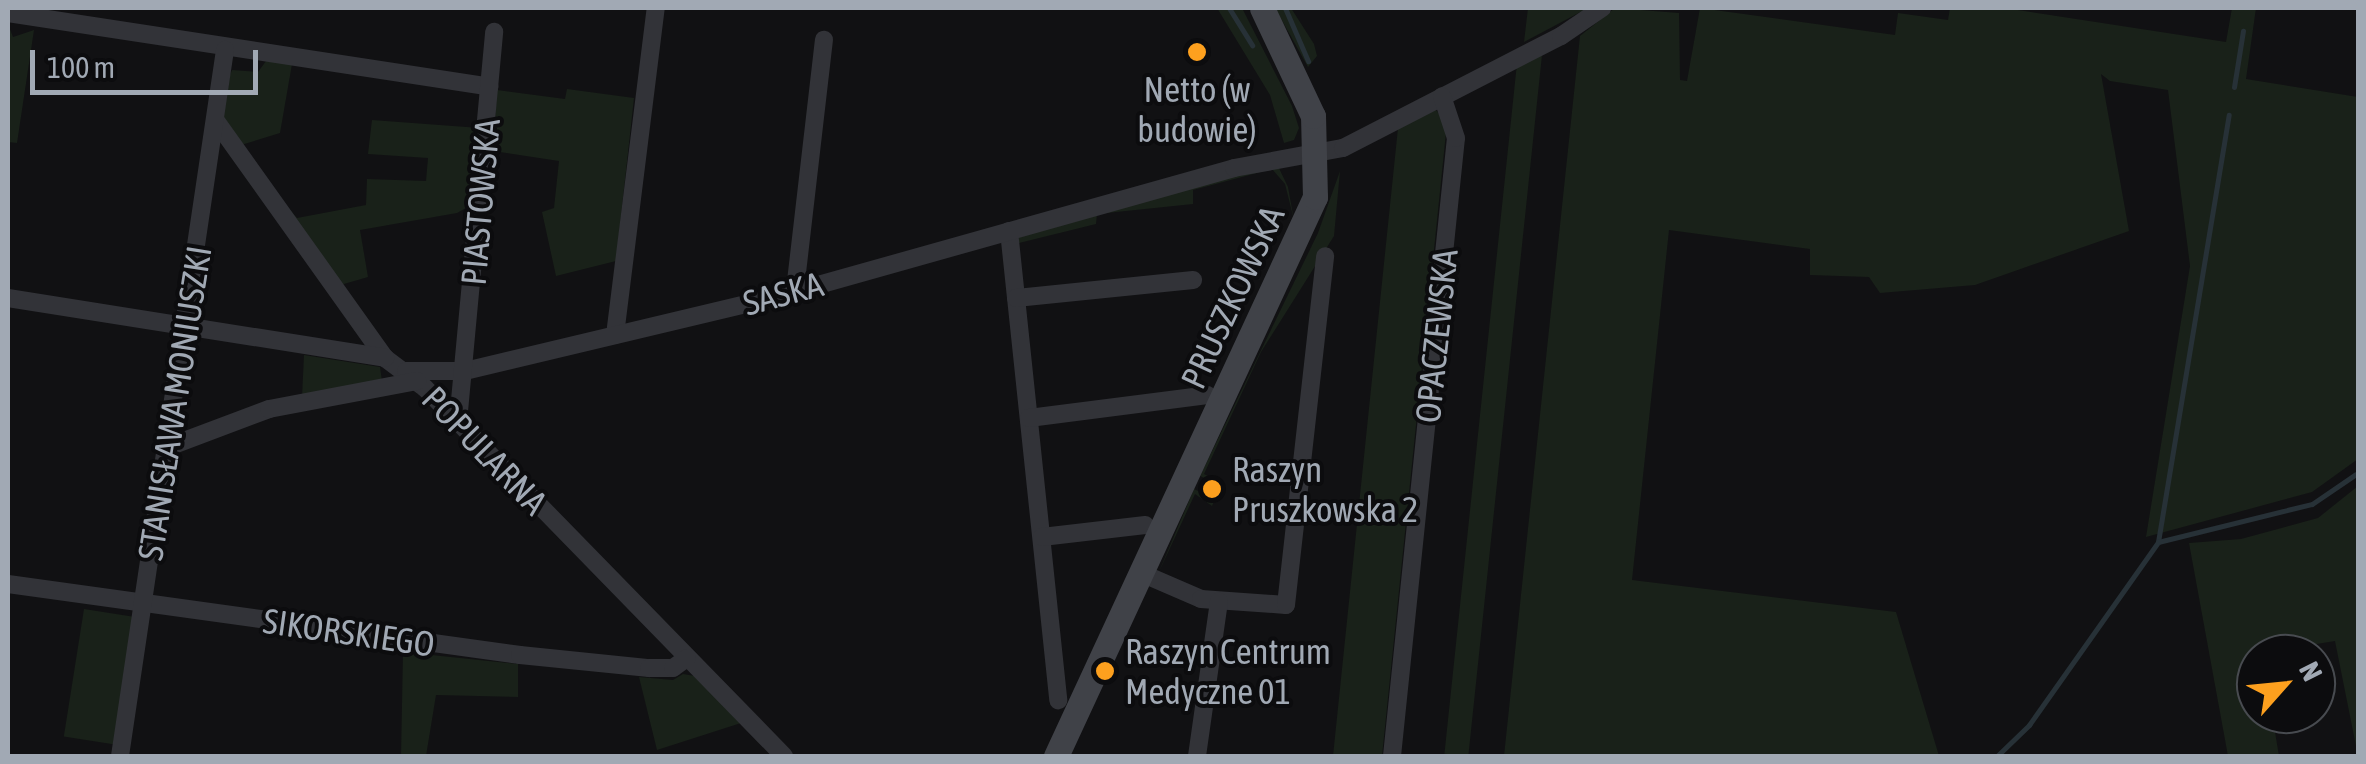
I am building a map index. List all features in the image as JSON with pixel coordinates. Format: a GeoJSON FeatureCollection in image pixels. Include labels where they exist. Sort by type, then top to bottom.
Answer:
{"type":"FeatureCollection","features":[{"type":"Feature","properties":{"kind":"street"},"geometry":{"type":"LineString","coordinates":[[615,335],[656,8]]}},
{"type":"Feature","properties":{"kind":"street"},"geometry":{"type":"LineString","coordinates":[[1262,8],[1306,97],[1318,152],[1359,143],[1561,36],[1602,8]]}},
{"type":"Feature","properties":{"kind":"street"},"geometry":{"type":"LineString","coordinates":[[8,13],[226,50],[490,87]]}},
{"type":"Feature","properties":{"kind":"street","name":"PIASTOWSKA"},"geometry":{"type":"LineString","coordinates":[[458,422],[494,32]]}},
{"type":"Feature","properties":{"kind":"street"},"geometry":{"type":"LineString","coordinates":[[796,290],[824,40]]}},
{"type":"Feature","properties":{"kind":"street","name":"STANISŁAWA MONIUSZKI"},"geometry":{"type":"LineString","coordinates":[[120,756],[226,50]]}},
{"type":"Feature","properties":{"kind":"street","name":"OPACZEWSKA"},"geometry":{"type":"LineString","coordinates":[[1392,756],[1456,138],[1442,96]]}},
{"type":"Feature","properties":{"kind":"street","name":"POPULARNA"},"geometry":{"type":"LineString","coordinates":[[216,121],[385,358],[411,376],[458,422],[784,756]]}},
{"type":"Feature","properties":{"kind":"street","name":"SASKA"},"geometry":{"type":"LineString","coordinates":[[168,447],[269,409],[411,376],[465,372],[796,290],[1099,204],[1318,152]]}},
{"type":"Feature","properties":{"kind":"street","name":"PRUSZKOWSKA"},"geometry":{"type":"LineString","coordinates":[[1056,756],[1308,220],[1318,152]]}},
{"type":"Feature","properties":{"kind":"street"},"geometry":{"type":"LineString","coordinates":[[1009,230],[1058,700]]}},
{"type":"Feature","properties":{"kind":"street"},"geometry":{"type":"LineString","coordinates":[[1141,573],[1219,602],[1282,608],[1288,601],[1325,256]]}},
{"type":"Feature","properties":{"kind":"street"},"geometry":{"type":"LineString","coordinates":[[1016,298],[1193,280]]}},
{"type":"Feature","properties":{"kind":"street"},"geometry":{"type":"LineString","coordinates":[[8,298],[385,358]]}},
{"type":"Feature","properties":{"kind":"street"},"geometry":{"type":"LineString","coordinates":[[1030,418],[1208,395]]}},
{"type":"Feature","properties":{"kind":"street"},"geometry":{"type":"LineString","coordinates":[[1042,537],[1146,525]]}},
{"type":"Feature","properties":{"kind":"street","name":"SIKORSKIEGO"},"geometry":{"type":"LineString","coordinates":[[8,584],[630,666],[668,669],[687,658]]}},
{"type":"Feature","properties":{"kind":"street"},"geometry":{"type":"LineString","coordinates":[[1197,756],[1219,602]]}},
{"type":"Feature","properties":{"kind":"shaded area"},"geometry":{"type":"Polygon","coordinates":[[[1217,8],[1242,8],[1292,106],[1299,128],[1294,140],[1284,143],[1270,95],[1217,8]]]}},
{"type":"Feature","properties":{"kind":"shaded area"},"geometry":{"type":"Polygon","coordinates":[[[1275,8],[1291,8],[1314,44],[1317,56],[1308,67],[1275,8]]]}},
{"type":"Feature","properties":{"kind":"shaded area"},"geometry":{"type":"Polygon","coordinates":[[[1528,8],[1588,8],[1524,42],[1528,8]]]}},
{"type":"Feature","properties":{"kind":"shaded area"},"geometry":{"type":"Polygon","coordinates":[[[1615,8],[1679,13],[1680,80],[1687,81],[1700,8],[1895,35],[1898,13],[1948,20],[1950,8],[2005,8],[2226,42],[2232,8],[2256,8],[2246,79],[2358,97],[2358,459],[2312,492],[2146,537],[2190,266],[2168,90],[2110,81],[2101,74],[2129,231],[1975,285],[1880,293],[1869,277],[1810,275],[1810,249],[1669,230],[1632,580],[1896,612],[1939,756],[1504,756],[1580,36],[1615,8]]]}},
{"type":"Feature","properties":{"kind":"shaded area"},"geometry":{"type":"Polygon","coordinates":[[[8,24],[13,37],[34,30],[17,143],[8,142],[8,24]]]}},
{"type":"Feature","properties":{"kind":"shaded area"},"geometry":{"type":"Polygon","coordinates":[[[1518,52],[1542,55],[1468,756],[1444,754],[1518,52]]]}},
{"type":"Feature","properties":{"kind":"shaded area"},"geometry":{"type":"Polygon","coordinates":[[[266,61],[292,64],[280,133],[241,145],[223,119],[230,75],[232,70],[258,72],[266,61]]]}},
{"type":"Feature","properties":{"kind":"shaded area"},"geometry":{"type":"Polygon","coordinates":[[[567,89],[634,98],[616,261],[556,276],[542,212],[554,208],[559,161],[493,151],[497,90],[565,99],[567,89]]]}},
{"type":"Feature","properties":{"kind":"shaded area"},"geometry":{"type":"Polygon","coordinates":[[[1436,110],[1447,123],[1382,756],[1333,756],[1398,128],[1436,110]]]}},
{"type":"Feature","properties":{"kind":"shaded area"},"geometry":{"type":"Polygon","coordinates":[[[372,120],[480,128],[473,204],[457,213],[360,230],[368,277],[337,286],[270,186],[297,218],[366,205],[367,179],[426,181],[428,158],[368,154],[372,120]]]}},
{"type":"Feature","properties":{"kind":"shaded area"},"geometry":{"type":"Polygon","coordinates":[[[1277,164],[1288,187],[1294,220],[1285,184],[1272,169],[1193,190],[1193,204],[1097,214],[1096,224],[1019,243],[1018,233],[1277,164]]]}},
{"type":"Feature","properties":{"kind":"shaded area"},"geometry":{"type":"Polygon","coordinates":[[[1340,171],[1334,236],[1261,352],[1204,474],[1222,483],[1212,506],[1195,494],[1158,574],[1194,489],[1213,498],[1219,485],[1200,476],[1318,233],[1340,171]]]}},
{"type":"Feature","properties":{"kind":"shaded area"},"geometry":{"type":"Polygon","coordinates":[[[304,355],[380,367],[382,381],[302,397],[304,355]]]}},
{"type":"Feature","properties":{"kind":"shaded area"},"geometry":{"type":"Polygon","coordinates":[[[2358,486],[2358,756],[2336,634],[2236,634],[2236,734],[2275,734],[2279,756],[2228,756],[2189,543],[2241,539],[2318,518],[2358,486]]]}},
{"type":"Feature","properties":{"kind":"shaded area"},"geometry":{"type":"Polygon","coordinates":[[[84,609],[133,617],[113,744],[64,736],[84,609]]]}},
{"type":"Feature","properties":{"kind":"shaded area"},"geometry":{"type":"Polygon","coordinates":[[[403,652],[518,664],[518,697],[436,695],[426,756],[401,756],[403,652]]]}},
{"type":"Feature","properties":{"kind":"shaded area"},"geometry":{"type":"Polygon","coordinates":[[[683,674],[695,676],[741,723],[657,750],[639,677],[673,680],[683,674]]]}},
{"type":"Feature","properties":{"kind":"waterway"},"geometry":{"type":"LineString","coordinates":[[1229,8],[1252,45]]}},
{"type":"Feature","properties":{"kind":"waterway"},"geometry":{"type":"LineString","coordinates":[[1285,8],[1308,61]]}},
{"type":"Feature","properties":{"kind":"waterway"},"geometry":{"type":"LineString","coordinates":[[2234,87],[2243,31]]}},
{"type":"Feature","properties":{"kind":"waterway"},"geometry":{"type":"LineString","coordinates":[[2158,542],[2229,115]]}},
{"type":"Feature","properties":{"kind":"waterway"},"geometry":{"type":"LineString","coordinates":[[1997,756],[2029,725],[2158,542],[2312,504],[2356,474]]}},
{"type":"Feature","properties":{"kind":"place","name":"Netto (w budowie)"},"geometry":{"type":"Point","coordinates":[1197,52]}},
{"type":"Feature","properties":{"kind":"place","name":"Raszyn Pruszkowska 2"},"geometry":{"type":"Point","coordinates":[1212,489]}},
{"type":"Feature","properties":{"kind":"place","name":"Raszyn Centrum Medyczne 01"},"geometry":{"type":"Point","coordinates":[1105,671]}}]}
